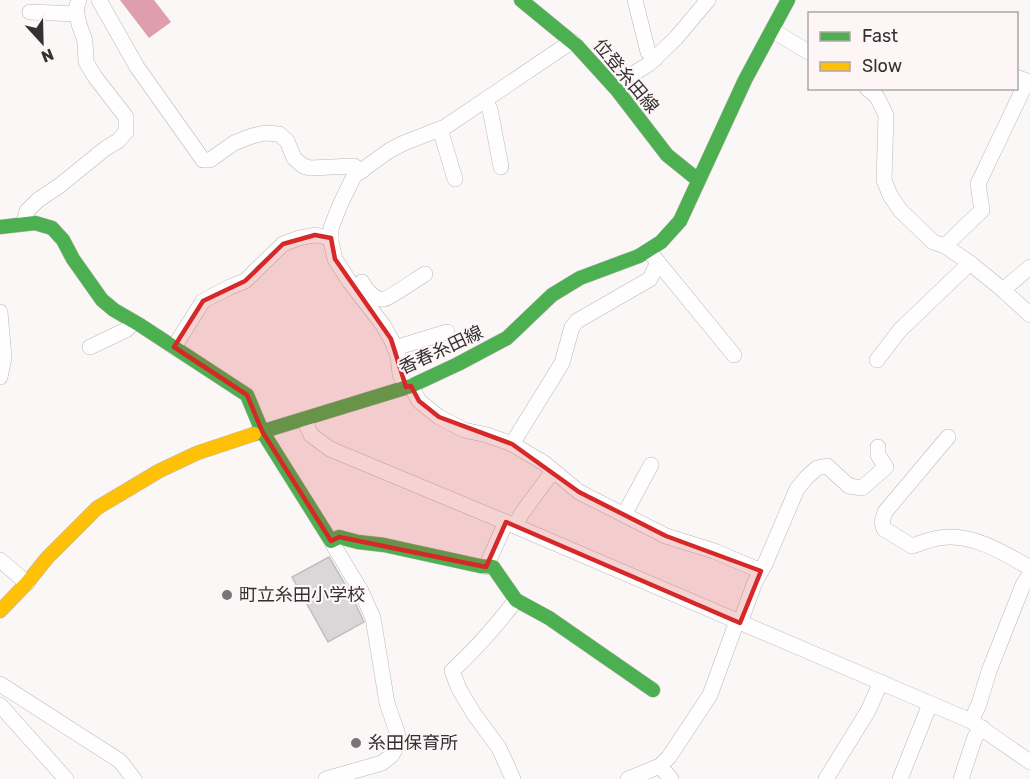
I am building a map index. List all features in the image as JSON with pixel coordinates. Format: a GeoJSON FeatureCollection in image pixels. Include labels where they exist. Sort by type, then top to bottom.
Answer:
{"type":"FeatureCollection","features":[{"type":"Feature","properties":{"kind":"main road","name":"位登糸田線"},"geometry":{"type":"LineString","coordinates":[[521,0],[573,42],[614,87],[667,155],[698,180]]}},
{"type":"Feature","properties":{"kind":"main road","name":"香春糸田線"},"geometry":{"type":"LineString","coordinates":[[0,611],[47,558],[97,508],[159,471],[262,431],[408,386],[458,364],[507,338],[552,295],[580,278],[639,256],[653,256],[680,220],[745,80],[788,0]]}},
{"type":"Feature","properties":{"kind":"main road"},"geometry":{"type":"LineString","coordinates":[[0,227],[35,223],[52,228],[63,240],[73,259],[102,300],[247,395],[262,431],[331,541],[339,537],[493,567],[516,600],[549,618],[653,690]]}},
{"type":"Feature","properties":{"kind":"street"},"geometry":{"type":"LineString","coordinates":[[99,0],[137,67],[203,160],[210,160],[234,143],[265,133],[279,134],[287,141],[294,158],[303,166],[310,168],[354,165],[362,171]]}},
{"type":"Feature","properties":{"kind":"street"},"geometry":{"type":"LineString","coordinates":[[635,0],[648,52],[655,59]]}},
{"type":"Feature","properties":{"kind":"street"},"geometry":{"type":"LineString","coordinates":[[614,87],[655,59],[708,0]]}},
{"type":"Feature","properties":{"kind":"street"},"geometry":{"type":"LineString","coordinates":[[24,223],[27,211],[38,200],[118,141],[126,132],[126,117],[86,62],[85,41],[79,24],[78,7],[30,12]]}},
{"type":"Feature","properties":{"kind":"street"},"geometry":{"type":"LineString","coordinates":[[772,30],[808,52]]}},
{"type":"Feature","properties":{"kind":"street"},"geometry":{"type":"LineString","coordinates":[[573,42],[446,127],[390,150],[354,176],[331,228],[335,259],[383,325],[398,355],[400,374],[419,401],[439,417],[464,430],[512,444],[544,463],[579,492],[666,536],[714,551],[761,571]]}},
{"type":"Feature","properties":{"kind":"street"},"geometry":{"type":"LineString","coordinates":[[945,246],[982,210],[978,184],[1027,81],[1018,77]]}},
{"type":"Feature","properties":{"kind":"street"},"geometry":{"type":"LineString","coordinates":[[869,90],[877,97],[886,115],[884,180],[900,210],[933,242],[945,246],[970,263],[1030,315]]}},
{"type":"Feature","properties":{"kind":"street"},"geometry":{"type":"LineString","coordinates":[[484,101],[489,110],[501,167]]}},
{"type":"Feature","properties":{"kind":"street"},"geometry":{"type":"LineString","coordinates":[[440,129],[455,179]]}},
{"type":"Feature","properties":{"kind":"street"},"geometry":{"type":"LineString","coordinates":[[174,347],[203,301],[245,281],[282,244],[315,235],[331,238]]}},
{"type":"Feature","properties":{"kind":"street"},"geometry":{"type":"LineString","coordinates":[[653,256],[734,355]]}},
{"type":"Feature","properties":{"kind":"street"},"geometry":{"type":"LineString","coordinates":[[512,444],[562,363],[572,327],[577,321],[650,279],[653,256]]}},
{"type":"Feature","properties":{"kind":"street"},"geometry":{"type":"LineString","coordinates":[[877,360],[900,330],[970,263]]}},
{"type":"Feature","properties":{"kind":"street"},"geometry":{"type":"LineString","coordinates":[[1003,290],[1030,267]]}},
{"type":"Feature","properties":{"kind":"street"},"geometry":{"type":"LineString","coordinates":[[354,287],[362,282],[377,299],[385,300],[425,273]]}},
{"type":"Feature","properties":{"kind":"street"},"geometry":{"type":"LineString","coordinates":[[0,312],[4,358],[0,376]]}},
{"type":"Feature","properties":{"kind":"street"},"geometry":{"type":"LineString","coordinates":[[90,347],[126,330],[134,322]]}},
{"type":"Feature","properties":{"kind":"street"},"geometry":{"type":"LineString","coordinates":[[395,348],[447,332]]}},
{"type":"Feature","properties":{"kind":"street"},"geometry":{"type":"LineString","coordinates":[[304,419],[312,435],[330,449],[977,724],[1030,762]]}},
{"type":"Feature","properties":{"kind":"street"},"geometry":{"type":"LineString","coordinates":[[948,437],[885,512],[882,522],[884,529],[912,546],[938,538],[956,536],[974,539],[1030,568]]}},
{"type":"Feature","properties":{"kind":"street"},"geometry":{"type":"LineString","coordinates":[[628,779],[660,766],[669,757],[710,695],[738,622],[797,489],[817,468],[827,466],[849,486],[862,488],[886,467],[878,455],[878,447]]}},
{"type":"Feature","properties":{"kind":"street"},"geometry":{"type":"LineString","coordinates":[[624,515],[651,465]]}},
{"type":"Feature","properties":{"kind":"street"},"geometry":{"type":"LineString","coordinates":[[486,567],[511,524],[553,471]]}},
{"type":"Feature","properties":{"kind":"street"},"geometry":{"type":"LineString","coordinates":[[326,779],[382,763],[392,755],[399,742],[398,732],[387,704],[373,618],[361,591],[331,541]]}},
{"type":"Feature","properties":{"kind":"street"},"geometry":{"type":"LineString","coordinates":[[0,560],[27,583]]}},
{"type":"Feature","properties":{"kind":"street"},"geometry":{"type":"LineString","coordinates":[[961,779],[975,737],[979,704],[989,671],[1023,585],[1030,574]]}},
{"type":"Feature","properties":{"kind":"street"},"geometry":{"type":"LineString","coordinates":[[513,779],[499,748],[474,714],[459,689],[452,671],[489,635],[516,600]]}},
{"type":"Feature","properties":{"kind":"street"},"geometry":{"type":"LineString","coordinates":[[826,779],[868,711],[881,682]]}},
{"type":"Feature","properties":{"kind":"street"},"geometry":{"type":"LineString","coordinates":[[0,684],[120,761],[134,779]]}},
{"type":"Feature","properties":{"kind":"street"},"geometry":{"type":"LineString","coordinates":[[900,779],[930,704]]}},
{"type":"Feature","properties":{"kind":"street"},"geometry":{"type":"LineString","coordinates":[[0,705],[66,779]]}},
{"type":"Feature","properties":{"kind":"street"},"geometry":{"type":"LineString","coordinates":[[660,766],[671,779]]}},
{"type":"Feature","properties":{"kind":"highlighted area"},"geometry":{"type":"Polygon","coordinates":[[[315,235],[331,238],[335,259],[391,339],[406,387],[411,386],[419,401],[439,417],[512,444],[579,492],[666,536],[761,571],[740,623],[506,522],[486,567],[339,537],[331,541],[262,431],[247,395],[174,347],[203,301],[245,281],[283,244],[315,235]]]}},
{"type":"Feature","properties":{"kind":"shaded area"},"geometry":{"type":"Polygon","coordinates":[[[120,0],[154,0],[171,22],[149,38],[120,0]]]}},
{"type":"Feature","properties":{"kind":"building"},"geometry":{"type":"Polygon","coordinates":[[[329,557],[364,622],[328,642],[292,577],[329,557]]]}},
{"type":"Feature","properties":{"kind":"traffic: fast"},"geometry":{"type":"LineString","coordinates":[[521,0],[577,46],[617,90],[667,155],[698,180]]}},
{"type":"Feature","properties":{"kind":"traffic: fast"},"geometry":{"type":"LineString","coordinates":[[254,434],[411,386],[458,364],[507,338],[552,295],[580,278],[639,256],[661,242],[680,221],[745,80],[788,0]]}},
{"type":"Feature","properties":{"kind":"traffic: fast"},"geometry":{"type":"LineString","coordinates":[[0,227],[35,223],[52,228],[63,240],[73,259],[102,300],[247,395],[262,431],[331,541],[339,537],[493,567],[516,600],[549,618],[653,690]]}},
{"type":"Feature","properties":{"kind":"traffic: slow"},"geometry":{"type":"LineString","coordinates":[[0,611],[47,558],[97,508],[159,471],[197,453],[254,434]]}},
{"type":"Feature","properties":{"kind":"place","name":"町立糸田小学校"},"geometry":{"type":"Point","coordinates":[227,595]}},
{"type":"Feature","properties":{"kind":"place","name":"糸田保育所"},"geometry":{"type":"Point","coordinates":[356,743]}}]}
